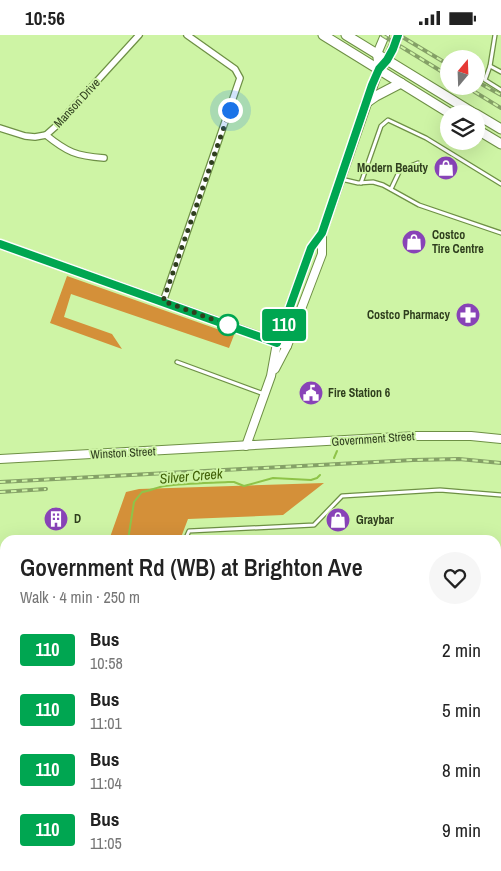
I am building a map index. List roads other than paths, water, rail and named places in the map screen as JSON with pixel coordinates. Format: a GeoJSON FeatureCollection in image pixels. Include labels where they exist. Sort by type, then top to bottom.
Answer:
{"type":"FeatureCollection","features":[{"type":"Feature","properties":{"kind":"main road"},"geometry":{"type":"LineString","coordinates":[[323,35],[440,107]]}},
{"type":"Feature","properties":{"kind":"main road"},"geometry":{"type":"LineString","coordinates":[[353,36],[377,55],[461,105]]}},
{"type":"Feature","properties":{"kind":"main road"},"geometry":{"type":"LineString","coordinates":[[366,103],[401,83]]}},
{"type":"Feature","properties":{"kind":"main road"},"geometry":{"type":"LineString","coordinates":[[485,119],[501,129]]}},
{"type":"Feature","properties":{"kind":"main road"},"geometry":{"type":"LineString","coordinates":[[485,134],[501,144]]}},
{"type":"Feature","properties":{"kind":"street","name":"Manson Drive"},"geometry":{"type":"LineString","coordinates":[[0,128],[25,136],[46,135],[139,35]]}},
{"type":"Feature","properties":{"kind":"street"},"geometry":{"type":"LineString","coordinates":[[163,301],[240,77],[235,69],[187,35]]}},
{"type":"Feature","properties":{"kind":"street"},"geometry":{"type":"LineString","coordinates":[[379,69],[377,55],[385,35]]}},
{"type":"Feature","properties":{"kind":"street"},"geometry":{"type":"LineString","coordinates":[[271,376],[277,343],[311,248],[322,233],[379,69],[387,60],[398,35]]}},
{"type":"Feature","properties":{"kind":"street"},"geometry":{"type":"LineString","coordinates":[[46,135],[62,149],[84,157],[104,158]]}},
{"type":"Feature","properties":{"kind":"street"},"geometry":{"type":"LineString","coordinates":[[246,446],[271,376],[287,346],[322,254],[322,233]]}},
{"type":"Feature","properties":{"kind":"street"},"geometry":{"type":"LineString","coordinates":[[0,244],[287,346]]}},
{"type":"Feature","properties":{"kind":"street","name":"Government Street"},"geometry":{"type":"LineString","coordinates":[[246,446],[417,436],[471,436],[501,439]]}},
{"type":"Feature","properties":{"kind":"street","name":"Winston Street"},"geometry":{"type":"LineString","coordinates":[[0,459],[246,446]]}},
{"type":"Feature","properties":{"kind":"lane"},"geometry":{"type":"LineString","coordinates":[[495,35],[490,66],[485,80],[501,90]]}},
{"type":"Feature","properties":{"kind":"lane"},"geometry":{"type":"LineString","coordinates":[[490,66],[501,72]]}},
{"type":"Feature","properties":{"kind":"lane"},"geometry":{"type":"LineString","coordinates":[[361,183],[382,126],[388,120],[426,138],[501,184]]}},
{"type":"Feature","properties":{"kind":"lane"},"geometry":{"type":"LineString","coordinates":[[391,189],[400,170],[418,163]]}},
{"type":"Feature","properties":{"kind":"lane"},"geometry":{"type":"LineString","coordinates":[[341,179],[361,183],[372,182],[391,189],[419,205],[501,233]]}},
{"type":"Feature","properties":{"kind":"lane"},"geometry":{"type":"LineString","coordinates":[[177,362],[264,394]]}},
{"type":"Feature","properties":{"kind":"lane"},"geometry":{"type":"LineString","coordinates":[[188,535],[190,531],[314,525],[342,496],[440,491],[501,495]]}},
{"type":"Feature","properties":{"kind":"waterway","name":"Silver Creek"},"geometry":{"type":"LineString","coordinates":[[334,458],[337,451]]}},
{"type":"Feature","properties":{"kind":"waterway","name":"Silver Creek"},"geometry":{"type":"LineString","coordinates":[[129,535],[134,502],[142,492],[188,484],[234,482],[244,486],[273,478],[311,480],[320,475]]}},
{"type":"Feature","properties":{"kind":"railway"},"geometry":{"type":"LineString","coordinates":[[382,35],[440,70]]}},
{"type":"Feature","properties":{"kind":"railway"},"geometry":{"type":"LineString","coordinates":[[399,35],[440,60]]}},
{"type":"Feature","properties":{"kind":"railway"},"geometry":{"type":"LineString","coordinates":[[485,86],[501,95]]}},
{"type":"Feature","properties":{"kind":"railway"},"geometry":{"type":"LineString","coordinates":[[480,95],[501,108]]}},
{"type":"Feature","properties":{"kind":"railway"},"geometry":{"type":"LineString","coordinates":[[0,482],[413,460],[459,459],[501,463]]}},
{"type":"Feature","properties":{"kind":"railway"},"geometry":{"type":"LineString","coordinates":[[0,492],[46,489]]}},
{"type":"Feature","properties":{"kind":"place","name":"Modern Beauty"},"geometry":{"type":"Point","coordinates":[446,168]}},
{"type":"Feature","properties":{"kind":"place","name":"Costco Tire Centre"},"geometry":{"type":"Point","coordinates":[414,242]}},
{"type":"Feature","properties":{"kind":"place","name":"Costco Pharmacy"},"geometry":{"type":"Point","coordinates":[468,315]}},
{"type":"Feature","properties":{"kind":"place","name":"Fire Station 6"},"geometry":{"type":"Point","coordinates":[311,393]}},
{"type":"Feature","properties":{"kind":"place","name":"D"},"geometry":{"type":"Point","coordinates":[56,519]}},
{"type":"Feature","properties":{"kind":"place","name":"Graybar"},"geometry":{"type":"Point","coordinates":[338,520]}}]}
